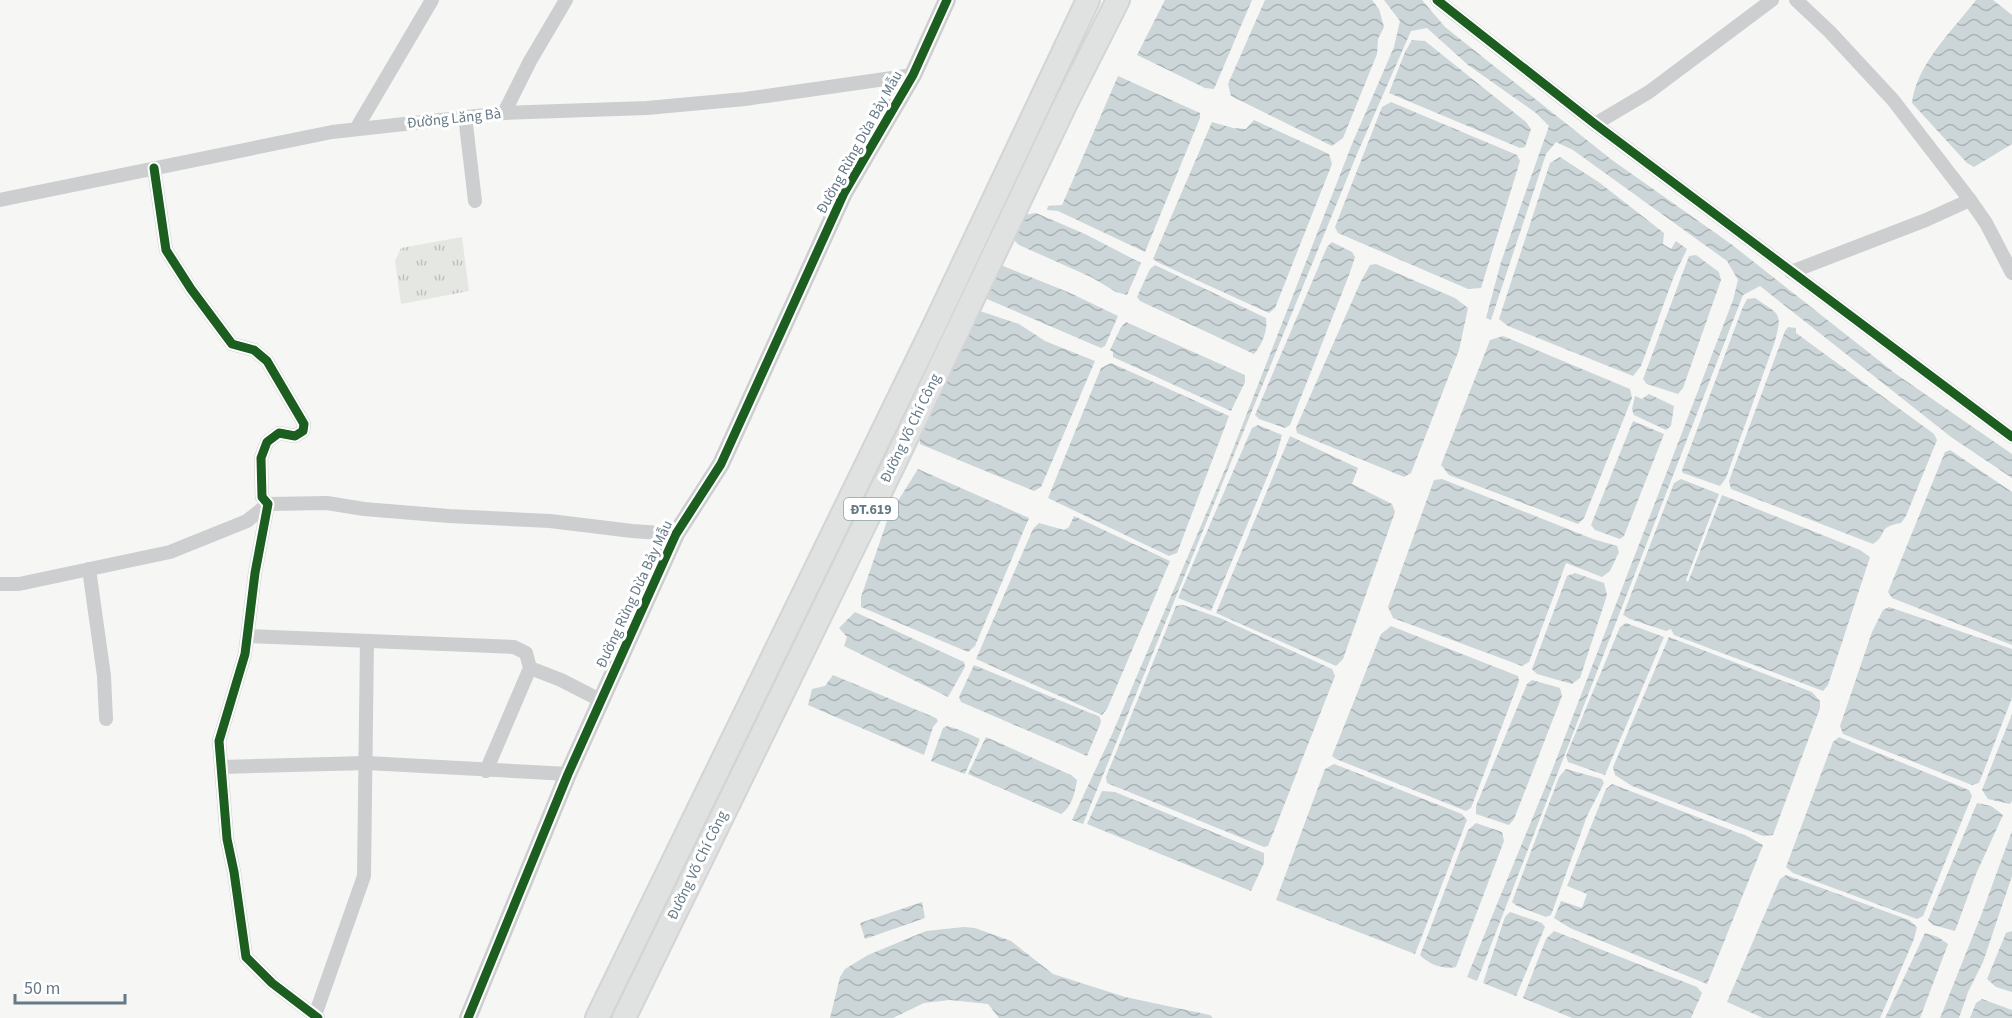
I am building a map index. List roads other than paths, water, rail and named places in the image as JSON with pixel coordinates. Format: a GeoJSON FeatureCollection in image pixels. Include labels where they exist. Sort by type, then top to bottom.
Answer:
{"type":"FeatureCollection","features":[{"type":"Feature","properties":{"kind":"main road","name":"Đường Võ Chí Công"},"geometry":{"type":"LineString","coordinates":[[597,1018],[936,322],[1088,0]]}},
{"type":"Feature","properties":{"kind":"main road","name":"Đường Võ Chí Công"},"geometry":{"type":"LineString","coordinates":[[624,1018],[894,464],[1066,103],[1118,0]]}},
{"type":"Feature","properties":{"kind":"street"},"geometry":{"type":"LineString","coordinates":[[357,129],[432,0]]}},
{"type":"Feature","properties":{"kind":"street"},"geometry":{"type":"LineString","coordinates":[[504,113],[530,61],[566,0]]}},
{"type":"Feature","properties":{"kind":"street","name":"Đường Rừng Dừa Bảy Mẫu"},"geometry":{"type":"LineString","coordinates":[[468,1018],[568,774],[676,534],[721,464],[844,194],[913,75],[947,0]]}},
{"type":"Feature","properties":{"kind":"street"},"geometry":{"type":"LineString","coordinates":[[1438,0],[1595,124],[2012,437]]}},
{"type":"Feature","properties":{"kind":"street"},"geometry":{"type":"LineString","coordinates":[[1595,124],[1649,92],[1772,0]]}},
{"type":"Feature","properties":{"kind":"street"},"geometry":{"type":"LineString","coordinates":[[1796,0],[1830,32],[1893,100],[1986,223],[2012,273]]}},
{"type":"Feature","properties":{"kind":"street","name":"Đường Lăng Bà"},"geometry":{"type":"LineString","coordinates":[[0,200],[332,132],[465,116],[647,108],[745,99],[913,75]]}},
{"type":"Feature","properties":{"kind":"street"},"geometry":{"type":"LineString","coordinates":[[465,116],[475,201]]}},
{"type":"Feature","properties":{"kind":"street"},"geometry":{"type":"LineString","coordinates":[[154,168],[166,249],[191,289],[232,344],[254,350],[267,361],[304,424],[303,431],[295,436],[279,433],[267,442],[261,458],[262,496],[268,504],[255,573],[245,654],[219,741],[227,839],[236,881],[246,957],[272,983],[316,1017],[364,876],[367,641]]}},
{"type":"Feature","properties":{"kind":"street"},"geometry":{"type":"LineString","coordinates":[[1791,272],[1926,220],[1970,200]]}},
{"type":"Feature","properties":{"kind":"street"},"geometry":{"type":"LineString","coordinates":[[0,584],[19,584],[170,552],[247,521],[268,504],[327,503],[364,509],[550,522],[676,534]]}},
{"type":"Feature","properties":{"kind":"street"},"geometry":{"type":"LineString","coordinates":[[89,569],[104,676],[106,719]]}},
{"type":"Feature","properties":{"kind":"street"},"geometry":{"type":"LineString","coordinates":[[248,636],[514,647],[526,653],[530,668],[486,771]]}},
{"type":"Feature","properties":{"kind":"street"},"geometry":{"type":"LineString","coordinates":[[530,668],[561,680],[602,701]]}},
{"type":"Feature","properties":{"kind":"street"},"geometry":{"type":"LineString","coordinates":[[222,767],[367,764],[568,774]]}},
{"type":"Feature","properties":{"kind":"water"},"geometry":{"type":"Polygon","coordinates":[[[1165,0],[1252,0],[1214,89],[1205,88],[1137,55],[1165,0]]]}},
{"type":"Feature","properties":{"kind":"water"},"geometry":{"type":"Polygon","coordinates":[[[1265,0],[1372,0],[1379,9],[1384,27],[1378,39],[1377,54],[1343,138],[1332,146],[1231,96],[1228,84],[1265,0]]]}},
{"type":"Feature","properties":{"kind":"water"},"geometry":{"type":"Polygon","coordinates":[[[1384,0],[1422,0],[1445,27],[1612,160],[1731,244],[1896,374],[2012,454],[2012,478],[1951,437],[1760,286],[1743,295],[1477,981],[1467,977],[1551,773],[1733,300],[1738,280],[1727,261],[1573,150],[1556,142],[1546,154],[1491,320],[1486,318],[1501,262],[1549,126],[1536,113],[1468,65],[1427,28],[1411,31],[1357,154],[1083,824],[1072,820],[1113,732],[1226,467],[1352,144],[1394,47],[1400,21],[1384,0]]]}},
{"type":"Feature","properties":{"kind":"water"},"geometry":{"type":"Polygon","coordinates":[[[1976,0],[1993,0],[2012,15],[2012,144],[1974,167],[1967,163],[1912,103],[1920,75],[1928,62],[1976,0]]]}},
{"type":"Feature","properties":{"kind":"water"},"geometry":{"type":"Polygon","coordinates":[[[1412,40],[1425,41],[1526,122],[1531,129],[1525,147],[1520,148],[1389,93],[1412,40]]]}},
{"type":"Feature","properties":{"kind":"water"},"geometry":{"type":"Polygon","coordinates":[[[1118,76],[1200,113],[1200,118],[1145,252],[1058,211],[1047,210],[1048,206],[1062,205],[1118,76]]]}},
{"type":"Feature","properties":{"kind":"water"},"geometry":{"type":"Polygon","coordinates":[[[1391,102],[1517,155],[1520,161],[1481,288],[1468,289],[1338,233],[1335,227],[1382,107],[1391,102]]]}},
{"type":"Feature","properties":{"kind":"water"},"geometry":{"type":"Polygon","coordinates":[[[1254,120],[1329,154],[1332,164],[1275,308],[1269,313],[1153,259],[1212,122],[1246,129],[1254,120]]]}},
{"type":"Feature","properties":{"kind":"water"},"geometry":{"type":"Polygon","coordinates":[[[1560,157],[1600,183],[1664,233],[1663,244],[1671,249],[1676,241],[1687,249],[1674,276],[1641,366],[1633,376],[1508,326],[1499,319],[1550,163],[1560,157]]]}},
{"type":"Feature","properties":{"kind":"water"},"geometry":{"type":"Polygon","coordinates":[[[1036,213],[1085,234],[1141,263],[1127,295],[1116,292],[1091,277],[1019,245],[1014,240],[1023,215],[1036,213]]]}},
{"type":"Feature","properties":{"kind":"water"},"geometry":{"type":"Polygon","coordinates":[[[1332,242],[1352,252],[1355,257],[1290,425],[1285,428],[1259,419],[1255,415],[1327,247],[1332,242]]]}},
{"type":"Feature","properties":{"kind":"water"},"geometry":{"type":"Polygon","coordinates":[[[1696,255],[1719,272],[1721,280],[1683,388],[1678,394],[1647,384],[1643,379],[1689,256],[1696,255]]]}},
{"type":"Feature","properties":{"kind":"water"},"geometry":{"type":"Polygon","coordinates":[[[1376,264],[1455,298],[1468,308],[1459,350],[1411,473],[1404,477],[1297,433],[1296,428],[1361,281],[1370,265],[1376,264]]]}},
{"type":"Feature","properties":{"kind":"water"},"geometry":{"type":"Polygon","coordinates":[[[1155,265],[1266,318],[1264,337],[1254,354],[1140,301],[1137,297],[1150,269],[1155,265]]]}},
{"type":"Feature","properties":{"kind":"water"},"geometry":{"type":"Polygon","coordinates":[[[1003,266],[1068,292],[1118,316],[1105,346],[1101,348],[987,299],[984,296],[993,270],[1003,266]]]}},
{"type":"Feature","properties":{"kind":"water"},"geometry":{"type":"Polygon","coordinates":[[[1755,298],[1774,311],[1779,324],[1726,478],[1720,486],[1683,473],[1682,470],[1742,309],[1747,299],[1755,298]]]}},
{"type":"Feature","properties":{"kind":"water"},"geometry":{"type":"Polygon","coordinates":[[[977,310],[1019,324],[1045,341],[1095,361],[1041,487],[1034,491],[920,444],[919,434],[977,310]]]}},
{"type":"Feature","properties":{"kind":"water"},"geometry":{"type":"Polygon","coordinates":[[[1126,322],[1245,375],[1245,382],[1231,411],[1113,357],[1113,352],[1110,350],[1121,327],[1126,322]]]}},
{"type":"Feature","properties":{"kind":"water"},"geometry":{"type":"Polygon","coordinates":[[[1788,327],[1796,328],[1796,333],[1934,434],[1937,440],[1906,516],[1901,523],[1885,529],[1873,544],[1731,489],[1729,481],[1788,327]]]}},
{"type":"Feature","properties":{"kind":"water"},"geometry":{"type":"Polygon","coordinates":[[[1503,336],[1630,389],[1632,398],[1584,518],[1578,524],[1449,475],[1441,465],[1490,340],[1503,336]]]}},
{"type":"Feature","properties":{"kind":"water"},"geometry":{"type":"Polygon","coordinates":[[[1111,363],[1229,416],[1177,553],[1169,556],[1048,498],[1101,368],[1111,363]]]}},
{"type":"Feature","properties":{"kind":"water"},"geometry":{"type":"Polygon","coordinates":[[[1649,394],[1674,406],[1671,426],[1666,430],[1634,415],[1632,409],[1635,396],[1642,399],[1649,394]]]}},
{"type":"Feature","properties":{"kind":"water"},"geometry":{"type":"Polygon","coordinates":[[[1633,421],[1664,434],[1624,536],[1620,539],[1595,530],[1591,525],[1633,421]]]}},
{"type":"Feature","properties":{"kind":"water"},"geometry":{"type":"Polygon","coordinates":[[[1258,425],[1282,435],[1276,456],[1211,611],[1178,598],[1252,428],[1258,425]]]}},
{"type":"Feature","properties":{"kind":"water"},"geometry":{"type":"Polygon","coordinates":[[[1290,436],[1358,468],[1352,484],[1392,504],[1395,512],[1343,659],[1336,666],[1216,613],[1290,436]]]}},
{"type":"Feature","properties":{"kind":"water"},"geometry":{"type":"Polygon","coordinates":[[[1950,450],[2012,492],[2012,645],[1892,598],[1888,592],[1945,452],[1950,450]]]}},
{"type":"Feature","properties":{"kind":"water"},"geometry":{"type":"Polygon","coordinates":[[[918,469],[1029,518],[975,646],[968,652],[861,607],[861,597],[889,515],[918,469]]]}},
{"type":"Feature","properties":{"kind":"water"},"geometry":{"type":"Polygon","coordinates":[[[1442,479],[1593,539],[1617,546],[1619,552],[1610,571],[1602,577],[1566,563],[1529,662],[1522,666],[1393,618],[1388,607],[1434,480],[1442,479]]]}},
{"type":"Feature","properties":{"kind":"water"},"geometry":{"type":"Polygon","coordinates":[[[1681,479],[1719,494],[1686,580],[1688,582],[1722,495],[1860,550],[1870,557],[1828,685],[1823,691],[1674,635],[1671,629],[1666,631],[1623,615],[1674,483],[1681,479]]]}},
{"type":"Feature","properties":{"kind":"water"},"geometry":{"type":"Polygon","coordinates":[[[1074,516],[1170,561],[1107,709],[1102,715],[976,659],[1033,529],[1039,523],[1064,530],[1069,527],[1074,516]]]}},
{"type":"Feature","properties":{"kind":"water"},"geometry":{"type":"Polygon","coordinates":[[[1575,573],[1604,583],[1607,595],[1580,678],[1572,684],[1537,674],[1532,669],[1567,576],[1575,573]]]}},
{"type":"Feature","properties":{"kind":"water"},"geometry":{"type":"Polygon","coordinates":[[[1183,605],[1220,618],[1332,669],[1335,676],[1268,846],[1264,847],[1107,783],[1106,777],[1176,606],[1183,605]]]}},
{"type":"Feature","properties":{"kind":"water"},"geometry":{"type":"Polygon","coordinates":[[[1889,607],[2012,649],[2012,698],[1979,783],[1972,785],[1843,734],[1840,726],[1872,632],[1883,610],[1889,607]]]}},
{"type":"Feature","properties":{"kind":"water"},"geometry":{"type":"Polygon","coordinates":[[[855,612],[964,662],[965,667],[948,697],[844,646],[847,637],[839,628],[855,612]]]}},
{"type":"Feature","properties":{"kind":"water"},"geometry":{"type":"Polygon","coordinates":[[[1626,623],[1664,637],[1605,775],[1568,762],[1566,756],[1620,627],[1626,623]]]}},
{"type":"Feature","properties":{"kind":"water"},"geometry":{"type":"Polygon","coordinates":[[[1391,626],[1518,676],[1519,681],[1471,808],[1466,811],[1332,756],[1381,634],[1391,626]]]}},
{"type":"Feature","properties":{"kind":"water"},"geometry":{"type":"Polygon","coordinates":[[[1669,637],[1812,692],[1820,701],[1820,708],[1773,835],[1763,836],[1632,786],[1615,775],[1613,767],[1669,637]]]}},
{"type":"Feature","properties":{"kind":"water"},"geometry":{"type":"Polygon","coordinates":[[[974,665],[1100,717],[1101,722],[1087,756],[961,702],[959,697],[974,665]]]}},
{"type":"Feature","properties":{"kind":"water"},"geometry":{"type":"Polygon","coordinates":[[[833,675],[936,718],[938,721],[933,727],[924,755],[808,705],[812,689],[825,686],[833,675]]]}},
{"type":"Feature","properties":{"kind":"water"},"geometry":{"type":"Polygon","coordinates":[[[1532,680],[1560,688],[1562,696],[1514,819],[1509,825],[1476,814],[1476,806],[1527,684],[1532,680]]]}},
{"type":"Feature","properties":{"kind":"water"},"geometry":{"type":"Polygon","coordinates":[[[2012,714],[2012,801],[2010,804],[1988,799],[1982,790],[2012,714]]]}},
{"type":"Feature","properties":{"kind":"water"},"geometry":{"type":"Polygon","coordinates":[[[947,726],[980,739],[965,774],[931,761],[943,728],[947,726]]]}},
{"type":"Feature","properties":{"kind":"water"},"geometry":{"type":"Polygon","coordinates":[[[986,737],[1071,775],[1077,780],[1072,799],[1065,811],[1061,814],[968,774],[986,737]]]}},
{"type":"Feature","properties":{"kind":"water"},"geometry":{"type":"Polygon","coordinates":[[[1839,737],[1969,790],[1972,796],[1923,916],[1917,919],[1793,873],[1786,867],[1833,742],[1839,737]]]}},
{"type":"Feature","properties":{"kind":"water"},"geometry":{"type":"Polygon","coordinates":[[[1334,764],[1462,814],[1467,820],[1415,954],[1276,900],[1325,769],[1334,764]]]}},
{"type":"Feature","properties":{"kind":"water"},"geometry":{"type":"Polygon","coordinates":[[[1566,769],[1602,779],[1604,783],[1587,816],[1551,915],[1546,917],[1512,902],[1559,777],[1566,769]]]}},
{"type":"Feature","properties":{"kind":"water"},"geometry":{"type":"Polygon","coordinates":[[[1612,784],[1749,837],[1763,845],[1707,984],[1570,928],[1554,918],[1561,901],[1582,908],[1587,894],[1567,886],[1606,789],[1612,784]]]}},
{"type":"Feature","properties":{"kind":"water"},"geometry":{"type":"Polygon","coordinates":[[[1102,791],[1115,792],[1264,853],[1264,863],[1251,891],[1087,824],[1102,791]]]}},
{"type":"Feature","properties":{"kind":"water"},"geometry":{"type":"Polygon","coordinates":[[[1977,803],[1991,806],[2003,815],[1976,874],[1955,931],[1933,925],[1928,920],[1977,803]]]}},
{"type":"Feature","properties":{"kind":"water"},"geometry":{"type":"Polygon","coordinates":[[[1476,823],[1502,832],[1504,841],[1456,967],[1436,966],[1420,955],[1468,830],[1476,823]]]}},
{"type":"Feature","properties":{"kind":"water"},"geometry":{"type":"Polygon","coordinates":[[[2012,831],[2012,876],[1983,962],[1968,992],[1959,1018],[1940,1018],[1982,913],[2012,831]]]}},
{"type":"Feature","properties":{"kind":"water"},"geometry":{"type":"Polygon","coordinates":[[[1786,875],[1909,920],[1917,927],[1880,1018],[1763,1018],[1727,1002],[1780,879],[1786,875]]]}},
{"type":"Feature","properties":{"kind":"water"},"geometry":{"type":"Polygon","coordinates":[[[922,902],[925,918],[865,939],[860,923],[922,902]]]}},
{"type":"Feature","properties":{"kind":"water"},"geometry":{"type":"Polygon","coordinates":[[[1510,912],[1542,923],[1545,927],[1516,996],[1483,983],[1505,917],[1510,912]]]}},
{"type":"Feature","properties":{"kind":"water"},"geometry":{"type":"Polygon","coordinates":[[[975,928],[1011,941],[1053,974],[1125,997],[1210,1015],[1213,1018],[999,1018],[988,1004],[950,1000],[924,1003],[893,1018],[830,1018],[840,977],[845,969],[868,955],[926,931],[975,928]]]}},
{"type":"Feature","properties":{"kind":"water"},"geometry":{"type":"Polygon","coordinates":[[[1554,931],[1697,987],[1702,993],[1691,1018],[1572,1018],[1523,998],[1546,939],[1554,931]]]}},
{"type":"Feature","properties":{"kind":"water"},"geometry":{"type":"Polygon","coordinates":[[[2012,931],[2012,992],[1996,987],[1987,979],[2006,933],[2012,931]]]}},
{"type":"Feature","properties":{"kind":"water"},"geometry":{"type":"Polygon","coordinates":[[[1925,933],[1938,937],[1948,944],[1920,1018],[1885,1018],[1925,933]]]}},
{"type":"Feature","properties":{"kind":"water"},"geometry":{"type":"Polygon","coordinates":[[[1982,999],[2012,1010],[2012,1018],[1970,1018],[1976,1003],[1982,999]]]}}]}
